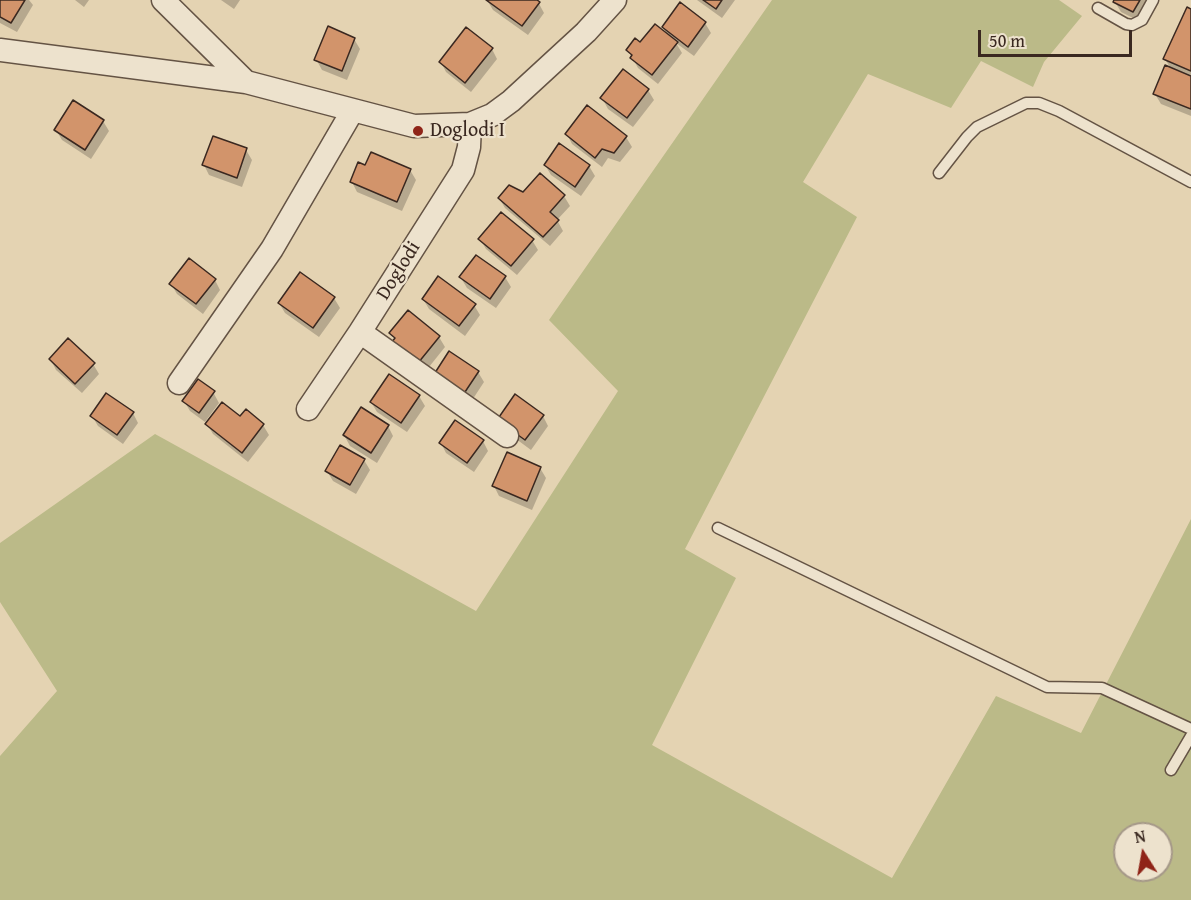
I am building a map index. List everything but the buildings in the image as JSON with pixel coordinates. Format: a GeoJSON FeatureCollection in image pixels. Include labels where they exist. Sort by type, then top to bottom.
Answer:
{"type":"FeatureCollection","features":[{"type":"Feature","properties":{"kind":"street"},"geometry":{"type":"LineString","coordinates":[[163,0],[246,82]]}},
{"type":"Feature","properties":{"kind":"street"},"geometry":{"type":"LineString","coordinates":[[0,50],[246,82],[414,126],[470,124],[492,115],[511,101],[586,32],[615,0]]}},
{"type":"Feature","properties":{"kind":"street"},"geometry":{"type":"LineString","coordinates":[[179,383],[272,249],[353,110]]}},
{"type":"Feature","properties":{"kind":"street","name":"Doglodi"},"geometry":{"type":"LineString","coordinates":[[308,409],[463,170],[469,147],[470,124]]}},
{"type":"Feature","properties":{"kind":"street"},"geometry":{"type":"LineString","coordinates":[[360,332],[507,436]]}},
{"type":"Feature","properties":{"kind":"lane"},"geometry":{"type":"LineString","coordinates":[[1098,8],[1132,25],[1142,20],[1153,0]]}},
{"type":"Feature","properties":{"kind":"lane"},"geometry":{"type":"LineString","coordinates":[[939,173],[967,137],[977,128],[1026,103],[1039,103],[1059,111],[1191,182]]}},
{"type":"Feature","properties":{"kind":"lane"},"geometry":{"type":"LineString","coordinates":[[718,528],[1047,687],[1102,688],[1191,729]]}},
{"type":"Feature","properties":{"kind":"lane"},"geometry":{"type":"LineString","coordinates":[[1171,770],[1191,736]]}},
{"type":"Feature","properties":{"kind":"shaded area"},"geometry":{"type":"Polygon","coordinates":[[[772,0],[1059,0],[1082,16],[1044,62],[1033,87],[981,61],[951,108],[868,74],[803,182],[857,217],[685,549],[736,578],[652,745],[892,878],[996,696],[1081,733],[1191,519],[1191,900],[0,900],[0,756],[57,691],[0,602],[0,543],[155,434],[476,611],[618,391],[549,320],[772,0]]]}},
{"type":"Feature","properties":{"kind":"place","name":"Doglodi I"},"geometry":{"type":"Point","coordinates":[418,131]}}]}
